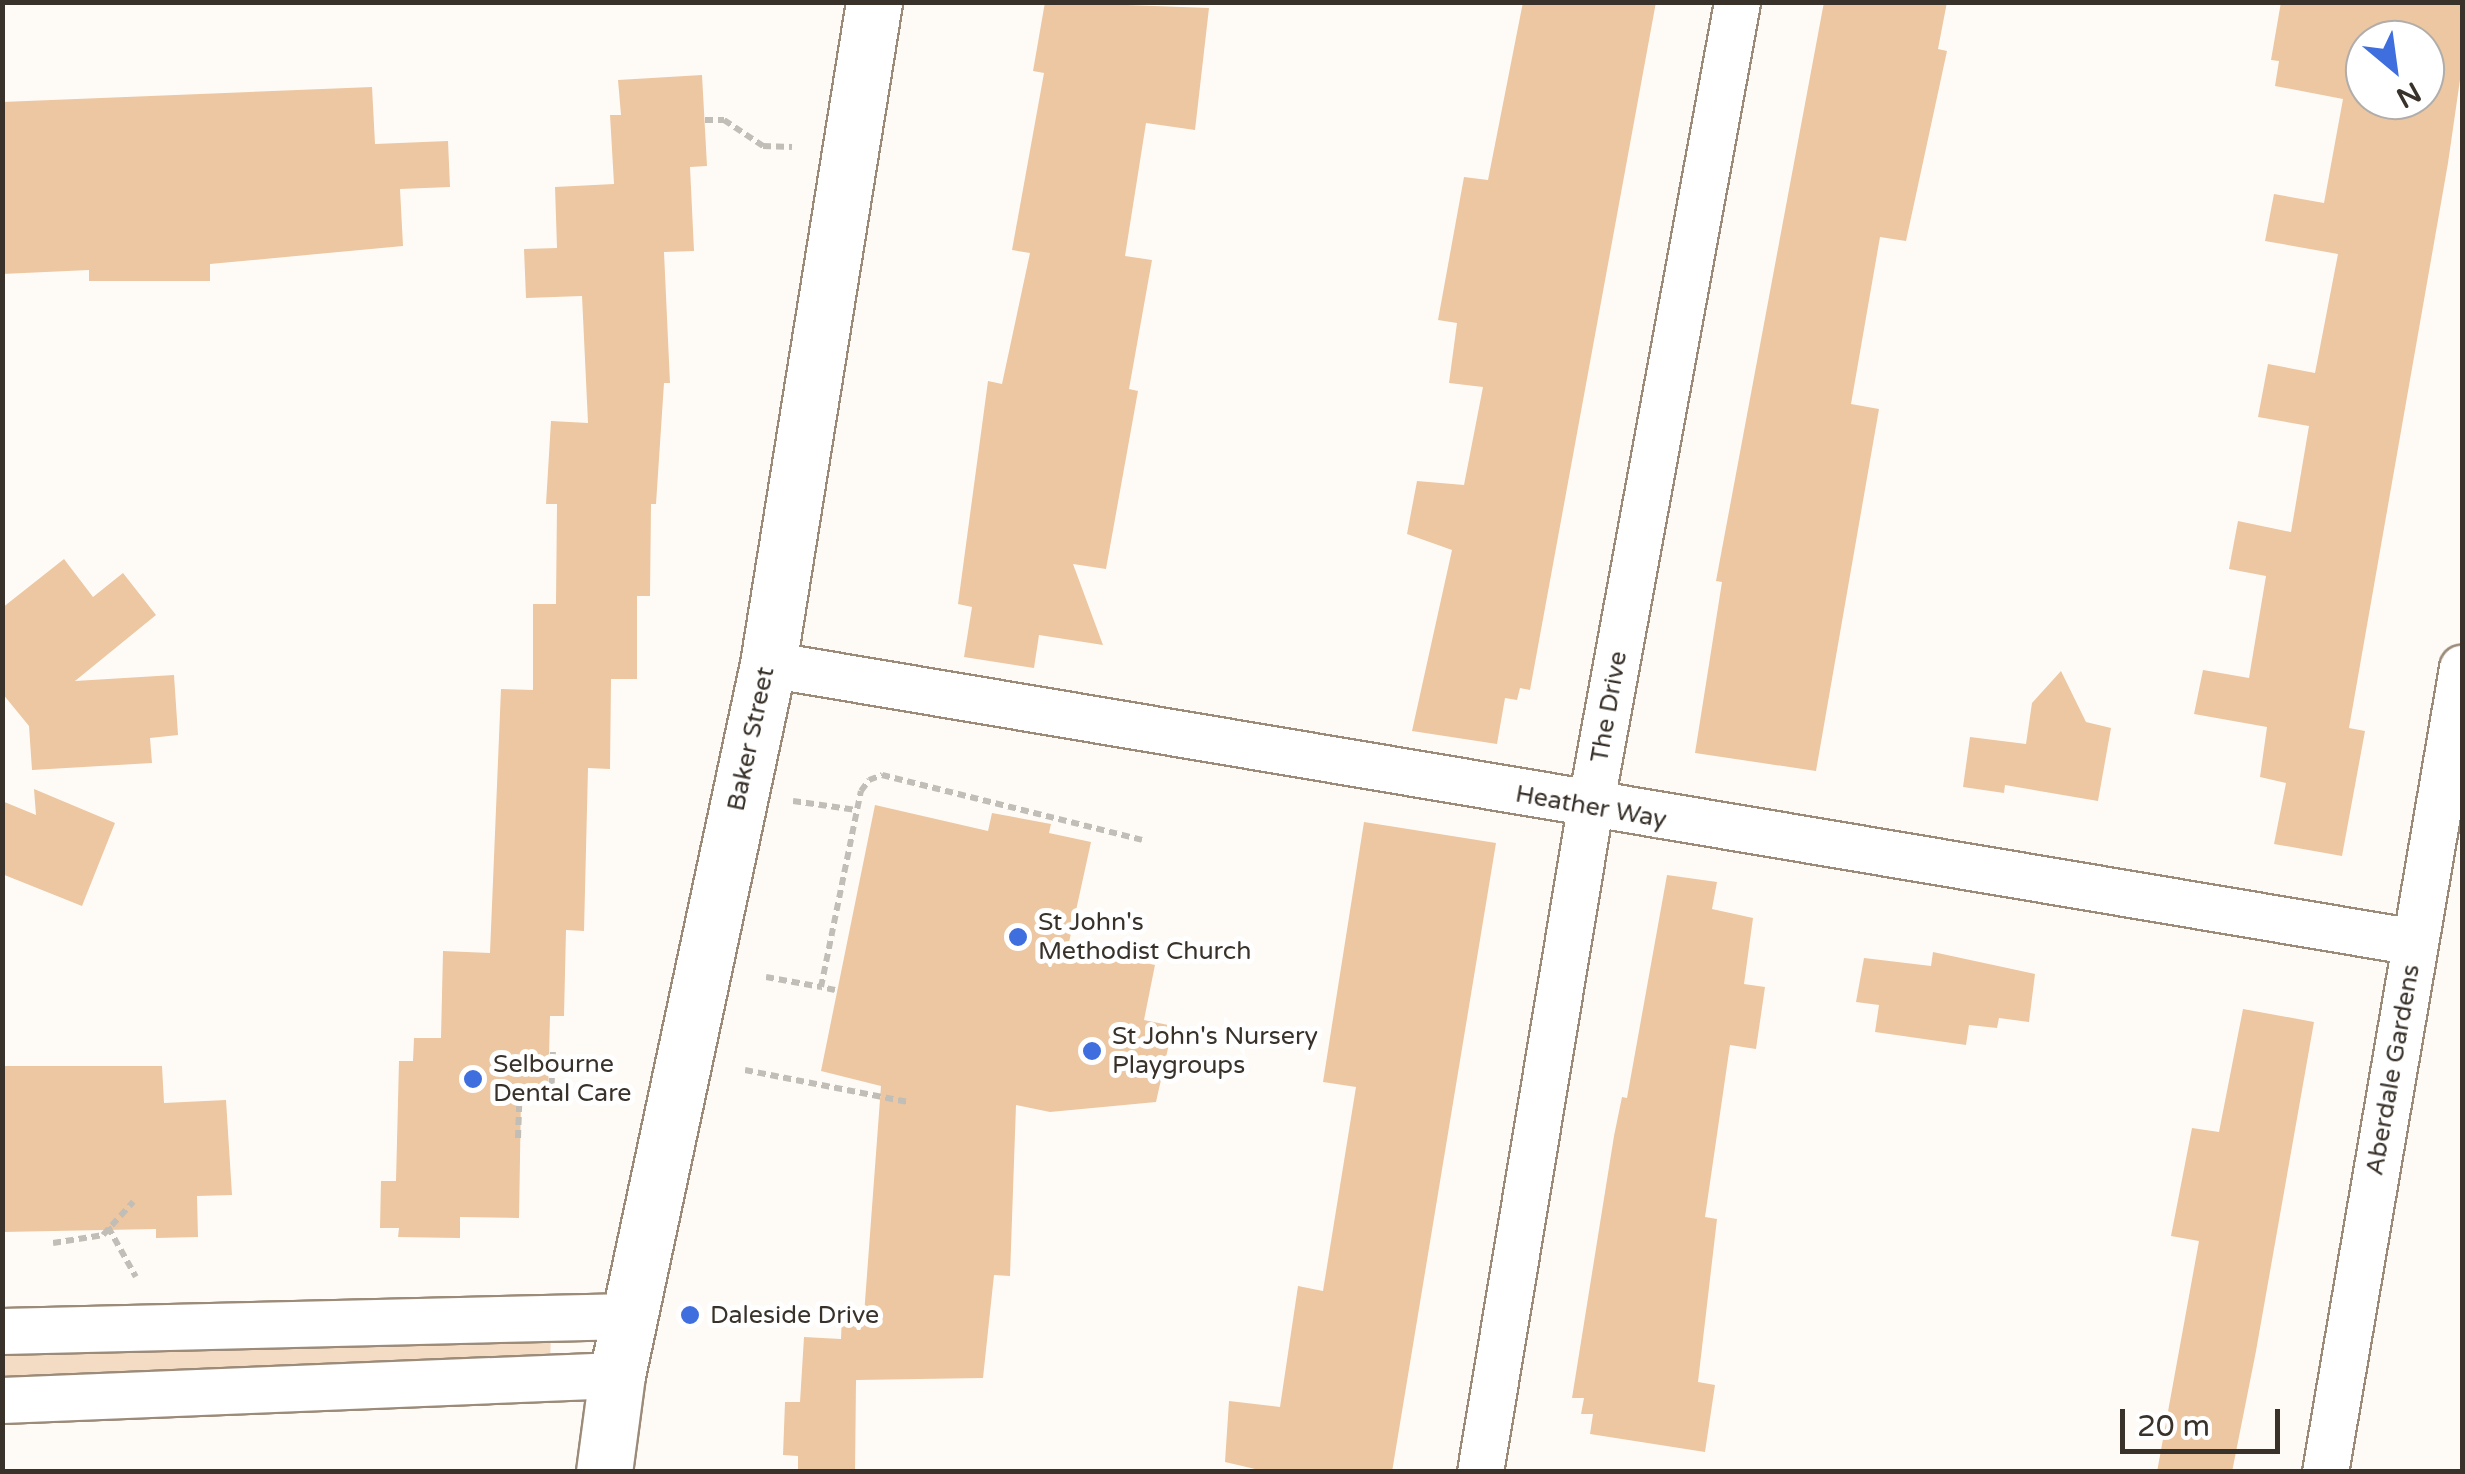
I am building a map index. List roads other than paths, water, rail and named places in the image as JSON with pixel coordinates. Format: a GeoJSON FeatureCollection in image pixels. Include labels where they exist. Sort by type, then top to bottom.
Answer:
{"type":"FeatureCollection","features":[{"type":"Feature","properties":{"kind":"street","name":"Baker Street"},"geometry":{"type":"LineString","coordinates":[[604,1472],[617,1375],[768,664],[874,2]]}},
{"type":"Feature","properties":{"kind":"street","name":"The Drive"},"geometry":{"type":"LineString","coordinates":[[1480,1472],[1590,807],[1737,2]]}},
{"type":"Feature","properties":{"kind":"street","name":"Heather Way"},"geometry":{"type":"LineString","coordinates":[[768,664],[1590,807],[2415,942]]}},
{"type":"Feature","properties":{"kind":"street","name":"Aberdale Gardens"},"geometry":{"type":"LineString","coordinates":[[2324,1472],[2462,668]]}},
{"type":"Feature","properties":{"kind":"street"},"geometry":{"type":"LineString","coordinates":[[2,1331],[630,1316]]}},
{"type":"Feature","properties":{"kind":"street"},"geometry":{"type":"LineString","coordinates":[[2,1400],[617,1375]]}},
{"type":"Feature","properties":{"kind":"place","name":"St John's Methodist Church"},"geometry":{"type":"Point","coordinates":[1018,937]}},
{"type":"Feature","properties":{"kind":"place","name":"St John's Nursery Playgroups"},"geometry":{"type":"Point","coordinates":[1092,1051]}},
{"type":"Feature","properties":{"kind":"place","name":"Selbourne Dental Care"},"geometry":{"type":"Point","coordinates":[473,1079]}},
{"type":"Feature","properties":{"kind":"place","name":"Daleside Drive"},"geometry":{"type":"Point","coordinates":[690,1315]}}]}
